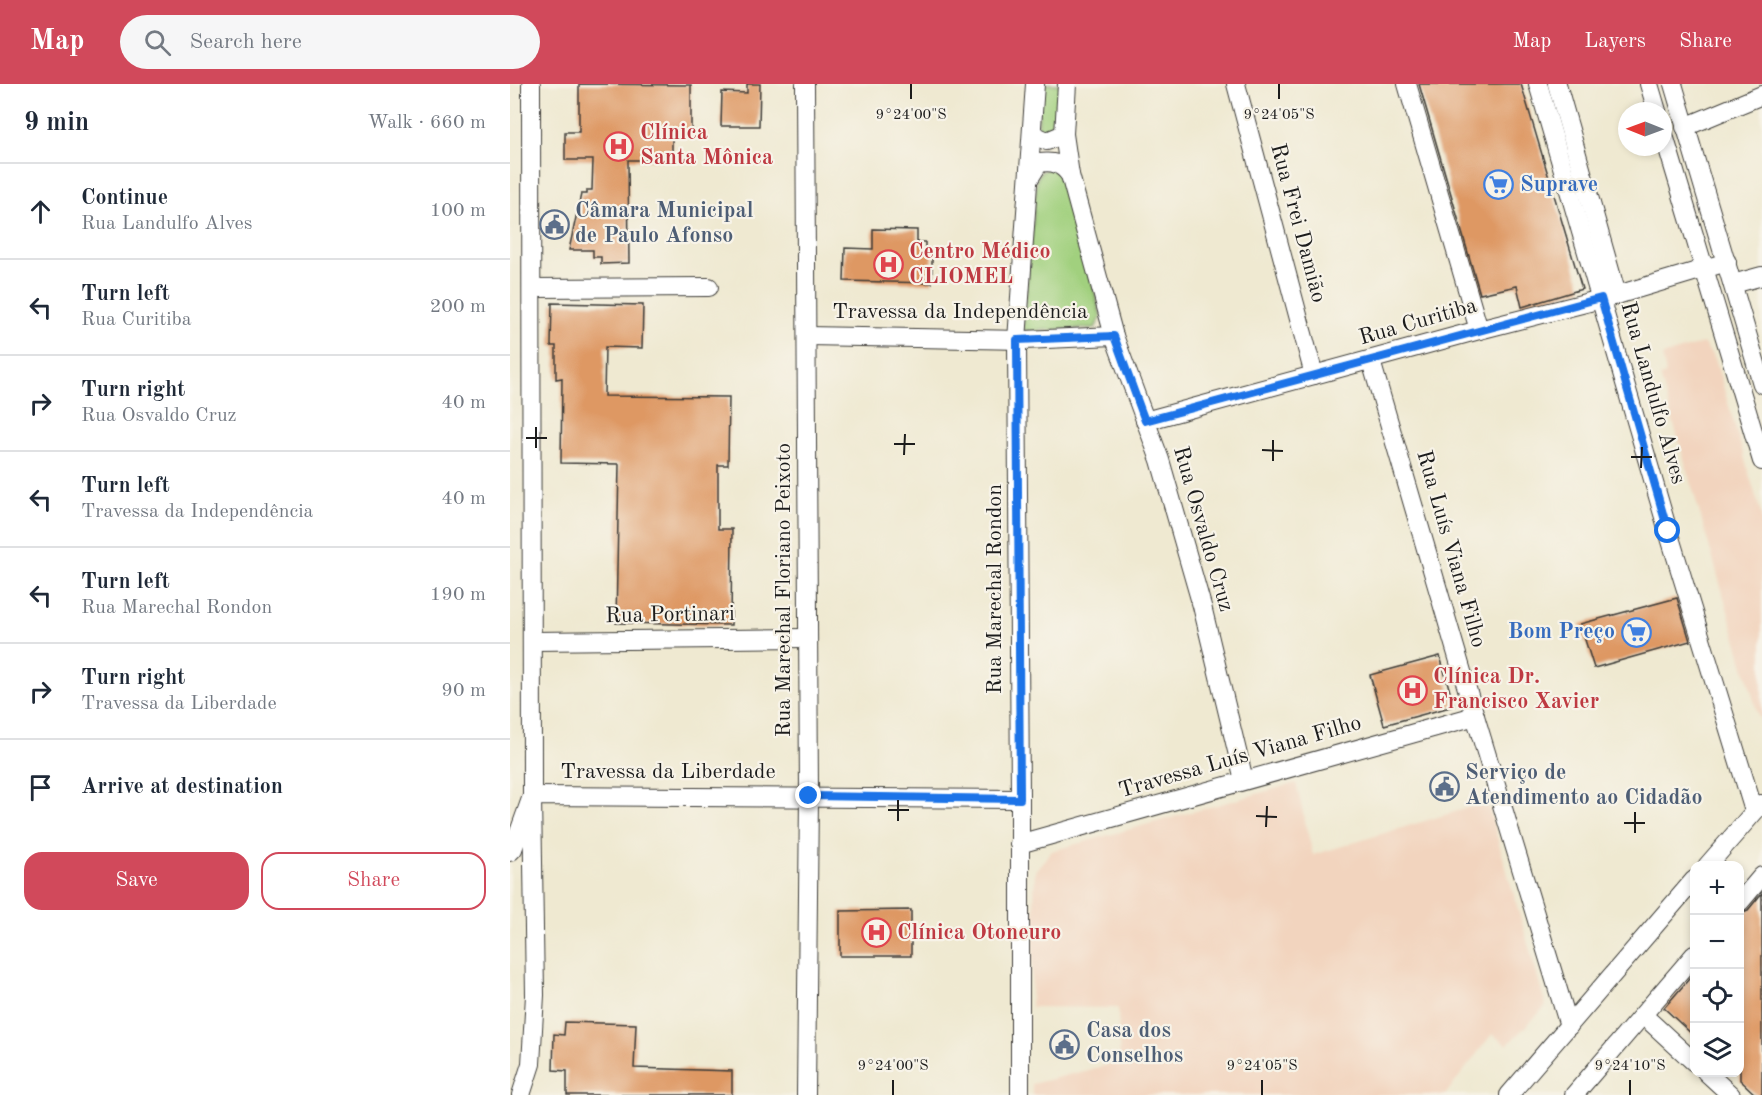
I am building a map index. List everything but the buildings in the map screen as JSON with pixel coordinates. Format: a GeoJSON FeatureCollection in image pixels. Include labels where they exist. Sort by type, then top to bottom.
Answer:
{"type":"FeatureCollection","features":[{"type":"Feature","properties":{"kind":"street"},"geometry":{"type":"LineString","coordinates":[[521,1095],[531,1064],[535,995],[532,796],[531,84]]}},
{"type":"Feature","properties":{"kind":"street","name":"Rua Marechal Floriano Peixoto"},"geometry":{"type":"LineString","coordinates":[[806,84],[809,796],[806,1095]]}},
{"type":"Feature","properties":{"kind":"street","name":"Rua Marechal Rondon"},"geometry":{"type":"LineString","coordinates":[[1020,1095],[1017,340],[1035,84]]}},
{"type":"Feature","properties":{"kind":"street","name":"Rua Osvaldo Cruz"},"geometry":{"type":"LineString","coordinates":[[1067,84],[1064,135],[1070,175],[1114,336],[1160,460],[1202,606],[1244,780]]}},
{"type":"Feature","properties":{"kind":"street","name":"Rua Frei Damião"},"geometry":{"type":"LineString","coordinates":[[1236,84],[1314,375]]}},
{"type":"Feature","properties":{"kind":"street"},"geometry":{"type":"LineString","coordinates":[[1407,84],[1479,330]]}},
{"type":"Feature","properties":{"kind":"street"},"geometry":{"type":"LineString","coordinates":[[1538,84],[1609,296]]}},
{"type":"Feature","properties":{"kind":"street"},"geometry":{"type":"LineString","coordinates":[[1557,84],[1609,296]]}},
{"type":"Feature","properties":{"kind":"street"},"geometry":{"type":"LineString","coordinates":[[1649,84],[1654,102]]}},
{"type":"Feature","properties":{"kind":"street"},"geometry":{"type":"LineString","coordinates":[[1673,84],[1762,384]]}},
{"type":"Feature","properties":{"kind":"street"},"geometry":{"type":"LineString","coordinates":[[1685,127],[1762,95]]}},
{"type":"Feature","properties":{"kind":"street"},"geometry":{"type":"LineString","coordinates":[[1032,134],[1047,141],[1064,135]]}},
{"type":"Feature","properties":{"kind":"street"},"geometry":{"type":"LineString","coordinates":[[1670,156],[1762,461]]}},
{"type":"Feature","properties":{"kind":"street"},"geometry":{"type":"LineString","coordinates":[[1029,180],[1039,163],[1052,161],[1064,167],[1070,175]]}},
{"type":"Feature","properties":{"kind":"street","name":"Rua Curitiba"},"geometry":{"type":"LineString","coordinates":[[1145,421],[1727,262]]}},
{"type":"Feature","properties":{"kind":"street"},"geometry":{"type":"LineString","coordinates":[[1733,285],[1762,276]]}},
{"type":"Feature","properties":{"kind":"street"},"geometry":{"type":"LineString","coordinates":[[532,288],[709,287]]}},
{"type":"Feature","properties":{"kind":"street","name":"Rua Landulfo Alves"},"geometry":{"type":"LineString","coordinates":[[1609,296],[1668,531],[1758,807]]}},
{"type":"Feature","properties":{"kind":"street","name":"Travessa da Independência"},"geometry":{"type":"LineString","coordinates":[[807,336],[1017,340],[1114,336]]}},
{"type":"Feature","properties":{"kind":"street","name":"Rua Luís Viana Filho"},"geometry":{"type":"LineString","coordinates":[[1371,361],[1569,1026]]}},
{"type":"Feature","properties":{"kind":"street","name":"Rua Portinari"},"geometry":{"type":"LineString","coordinates":[[532,641],[808,638]]}},
{"type":"Feature","properties":{"kind":"street","name":"Travessa Luís Viana Filho"},"geometry":{"type":"LineString","coordinates":[[1019,844],[1475,716]]}},
{"type":"Feature","properties":{"kind":"street"},"geometry":{"type":"LineString","coordinates":[[510,852],[532,796]]}},
{"type":"Feature","properties":{"kind":"street","name":"Travessa da Liberdade"},"geometry":{"type":"LineString","coordinates":[[532,796],[1020,799]]}},
{"type":"Feature","properties":{"kind":"street"},"geometry":{"type":"LineString","coordinates":[[1711,861],[1758,807]]}},
{"type":"Feature","properties":{"kind":"street"},"geometry":{"type":"LineString","coordinates":[[1744,897],[1762,876]]}},
{"type":"Feature","properties":{"kind":"street"},"geometry":{"type":"LineString","coordinates":[[1509,1095],[1690,886]]}},
{"type":"Feature","properties":{"kind":"street"},"geometry":{"type":"LineString","coordinates":[[1574,1095],[1690,961]]}},
{"type":"Feature","properties":{"kind":"street"},"geometry":{"type":"LineString","coordinates":[[1643,1015],[1690,1057]]}},
{"type":"Feature","properties":{"kind":"street"},"geometry":{"type":"LineString","coordinates":[[1711,1077],[1731,1095]]}},
{"type":"Feature","properties":{"kind":"shaded area"},"geometry":{"type":"Polygon","coordinates":[[[1703,343],[1715,359],[1762,517],[1762,718],[1759,718],[1660,376],[1666,374],[1662,356],[1703,343]]]}},
{"type":"Feature","properties":{"kind":"shaded area"},"geometry":{"type":"Polygon","coordinates":[[[1296,783],[1313,855],[1487,802],[1546,1006],[1507,1045],[1492,1034],[1445,1095],[1032,1095],[1032,1084],[1120,1062],[1118,1008],[1031,1007],[1035,871],[1052,851],[1296,783]]]}},
{"type":"Feature","properties":{"kind":"green space"},"geometry":{"type":"Polygon","coordinates":[[[1040,84],[1065,84],[1059,133],[1038,131],[1040,84]]]}},
{"type":"Feature","properties":{"kind":"green space"},"geometry":{"type":"Polygon","coordinates":[[[1050,168],[1065,174],[1101,317],[1095,328],[1027,331],[1023,328],[1037,179],[1041,172],[1050,168]]]}},
{"type":"Feature","properties":{"kind":"place","name":"Clínica Santa Mônica"},"geometry":{"type":"Point","coordinates":[619,146]}},
{"type":"Feature","properties":{"kind":"place","name":"Suprave"},"geometry":{"type":"Point","coordinates":[1499,185]}},
{"type":"Feature","properties":{"kind":"place","name":"Câmara Municipal de Paulo Afonso"},"geometry":{"type":"Point","coordinates":[554,224]}},
{"type":"Feature","properties":{"kind":"place","name":"Centro Médico CLIOMEL"},"geometry":{"type":"Point","coordinates":[888,265]}},
{"type":"Feature","properties":{"kind":"place","name":"Bom Preço"},"geometry":{"type":"Point","coordinates":[1636,632]}},
{"type":"Feature","properties":{"kind":"place","name":"Clínica Dr. Francisco Xavier"},"geometry":{"type":"Point","coordinates":[1412,690]}},
{"type":"Feature","properties":{"kind":"place","name":"Serviço de Atendimento ao Cidadão"},"geometry":{"type":"Point","coordinates":[1444,786]}},
{"type":"Feature","properties":{"kind":"place","name":"Clínica Otoneuro"},"geometry":{"type":"Point","coordinates":[876,933]}},
{"type":"Feature","properties":{"kind":"place","name":"Casa dos Conselhos"},"geometry":{"type":"Point","coordinates":[1065,1044]}},
{"type":"Feature","properties":{"kind":"route"},"geometry":{"type":"LineString","coordinates":[[809,796],[1020,799],[1017,340],[1114,336],[1145,421],[1601,298],[1668,531]]}}]}
